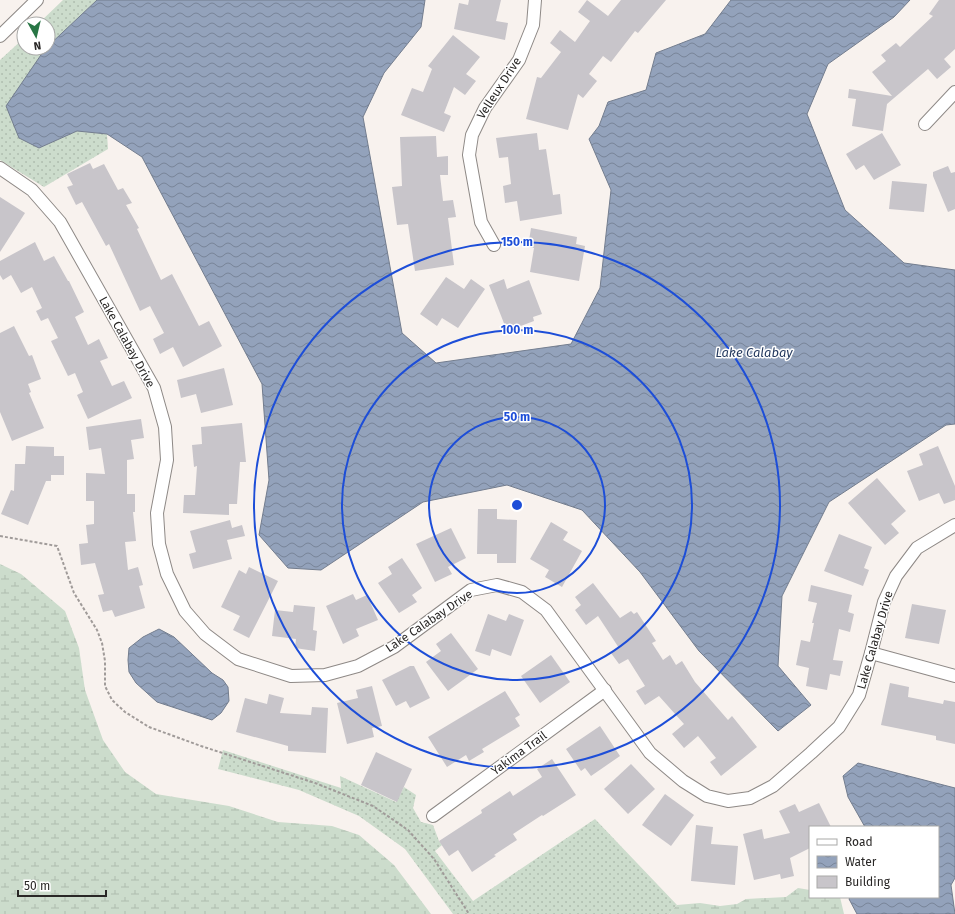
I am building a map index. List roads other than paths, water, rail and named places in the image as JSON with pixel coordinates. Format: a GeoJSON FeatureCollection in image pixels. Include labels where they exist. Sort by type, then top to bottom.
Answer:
{"type":"FeatureCollection","features":[{"type":"Feature","properties":{"kind":"street"},"geometry":{"type":"LineString","coordinates":[[0,36],[37,0]]}},
{"type":"Feature","properties":{"kind":"street","name":"Velleux Drive"},"geometry":{"type":"LineString","coordinates":[[494,245],[481,222],[469,155],[472,135],[484,108],[519,60],[533,25],[535,0]]}},
{"type":"Feature","properties":{"kind":"street"},"geometry":{"type":"LineString","coordinates":[[924,124],[955,92]]}},
{"type":"Feature","properties":{"kind":"street","name":"Lake Calabay Drive"},"geometry":{"type":"LineString","coordinates":[[0,168],[32,190],[60,222],[154,388],[165,427],[167,460],[157,513],[159,544],[167,574],[185,611],[205,634],[238,659],[291,676],[325,675],[358,666],[394,647],[471,590],[497,585],[522,592],[546,610],[650,753],[683,781],[707,796],[728,801],[750,798],[773,786],[839,727],[859,696],[884,602],[896,576],[917,548],[955,525]]}},
{"type":"Feature","properties":{"kind":"street"},"geometry":{"type":"LineString","coordinates":[[871,653],[955,676]]}},
{"type":"Feature","properties":{"kind":"street","name":"Yakima Trail"},"geometry":{"type":"LineString","coordinates":[[433,816],[605,690]]}},
{"type":"Feature","properties":{"kind":"water","name":"Lake Calabay"},"geometry":{"type":"Polygon","coordinates":[[[97,0],[425,0],[421,27],[384,73],[363,117],[402,333],[436,363],[571,344],[600,288],[611,190],[589,139],[599,126],[608,102],[646,90],[656,53],[705,34],[731,0],[910,0],[894,17],[828,64],[807,114],[845,210],[904,263],[955,270],[955,424],[946,425],[829,502],[782,596],[778,666],[811,705],[778,731],[699,651],[640,572],[582,510],[507,485],[423,502],[321,570],[288,568],[259,535],[269,480],[262,384],[142,157],[107,134],[77,131],[39,148],[19,138],[6,106],[40,56],[56,56],[56,39],[97,0]]]}},
{"type":"Feature","properties":{"kind":"water"},"geometry":{"type":"Polygon","coordinates":[[[159,629],[174,637],[212,673],[223,680],[228,687],[229,701],[221,713],[212,720],[157,702],[136,683],[129,672],[129,648],[143,637],[159,629]]]}},
{"type":"Feature","properties":{"kind":"water"},"geometry":{"type":"Polygon","coordinates":[[[858,763],[955,788],[955,878],[951,885],[955,914],[857,914],[850,898],[939,898],[939,826],[864,826],[848,797],[843,776],[858,763]]]}}]}
